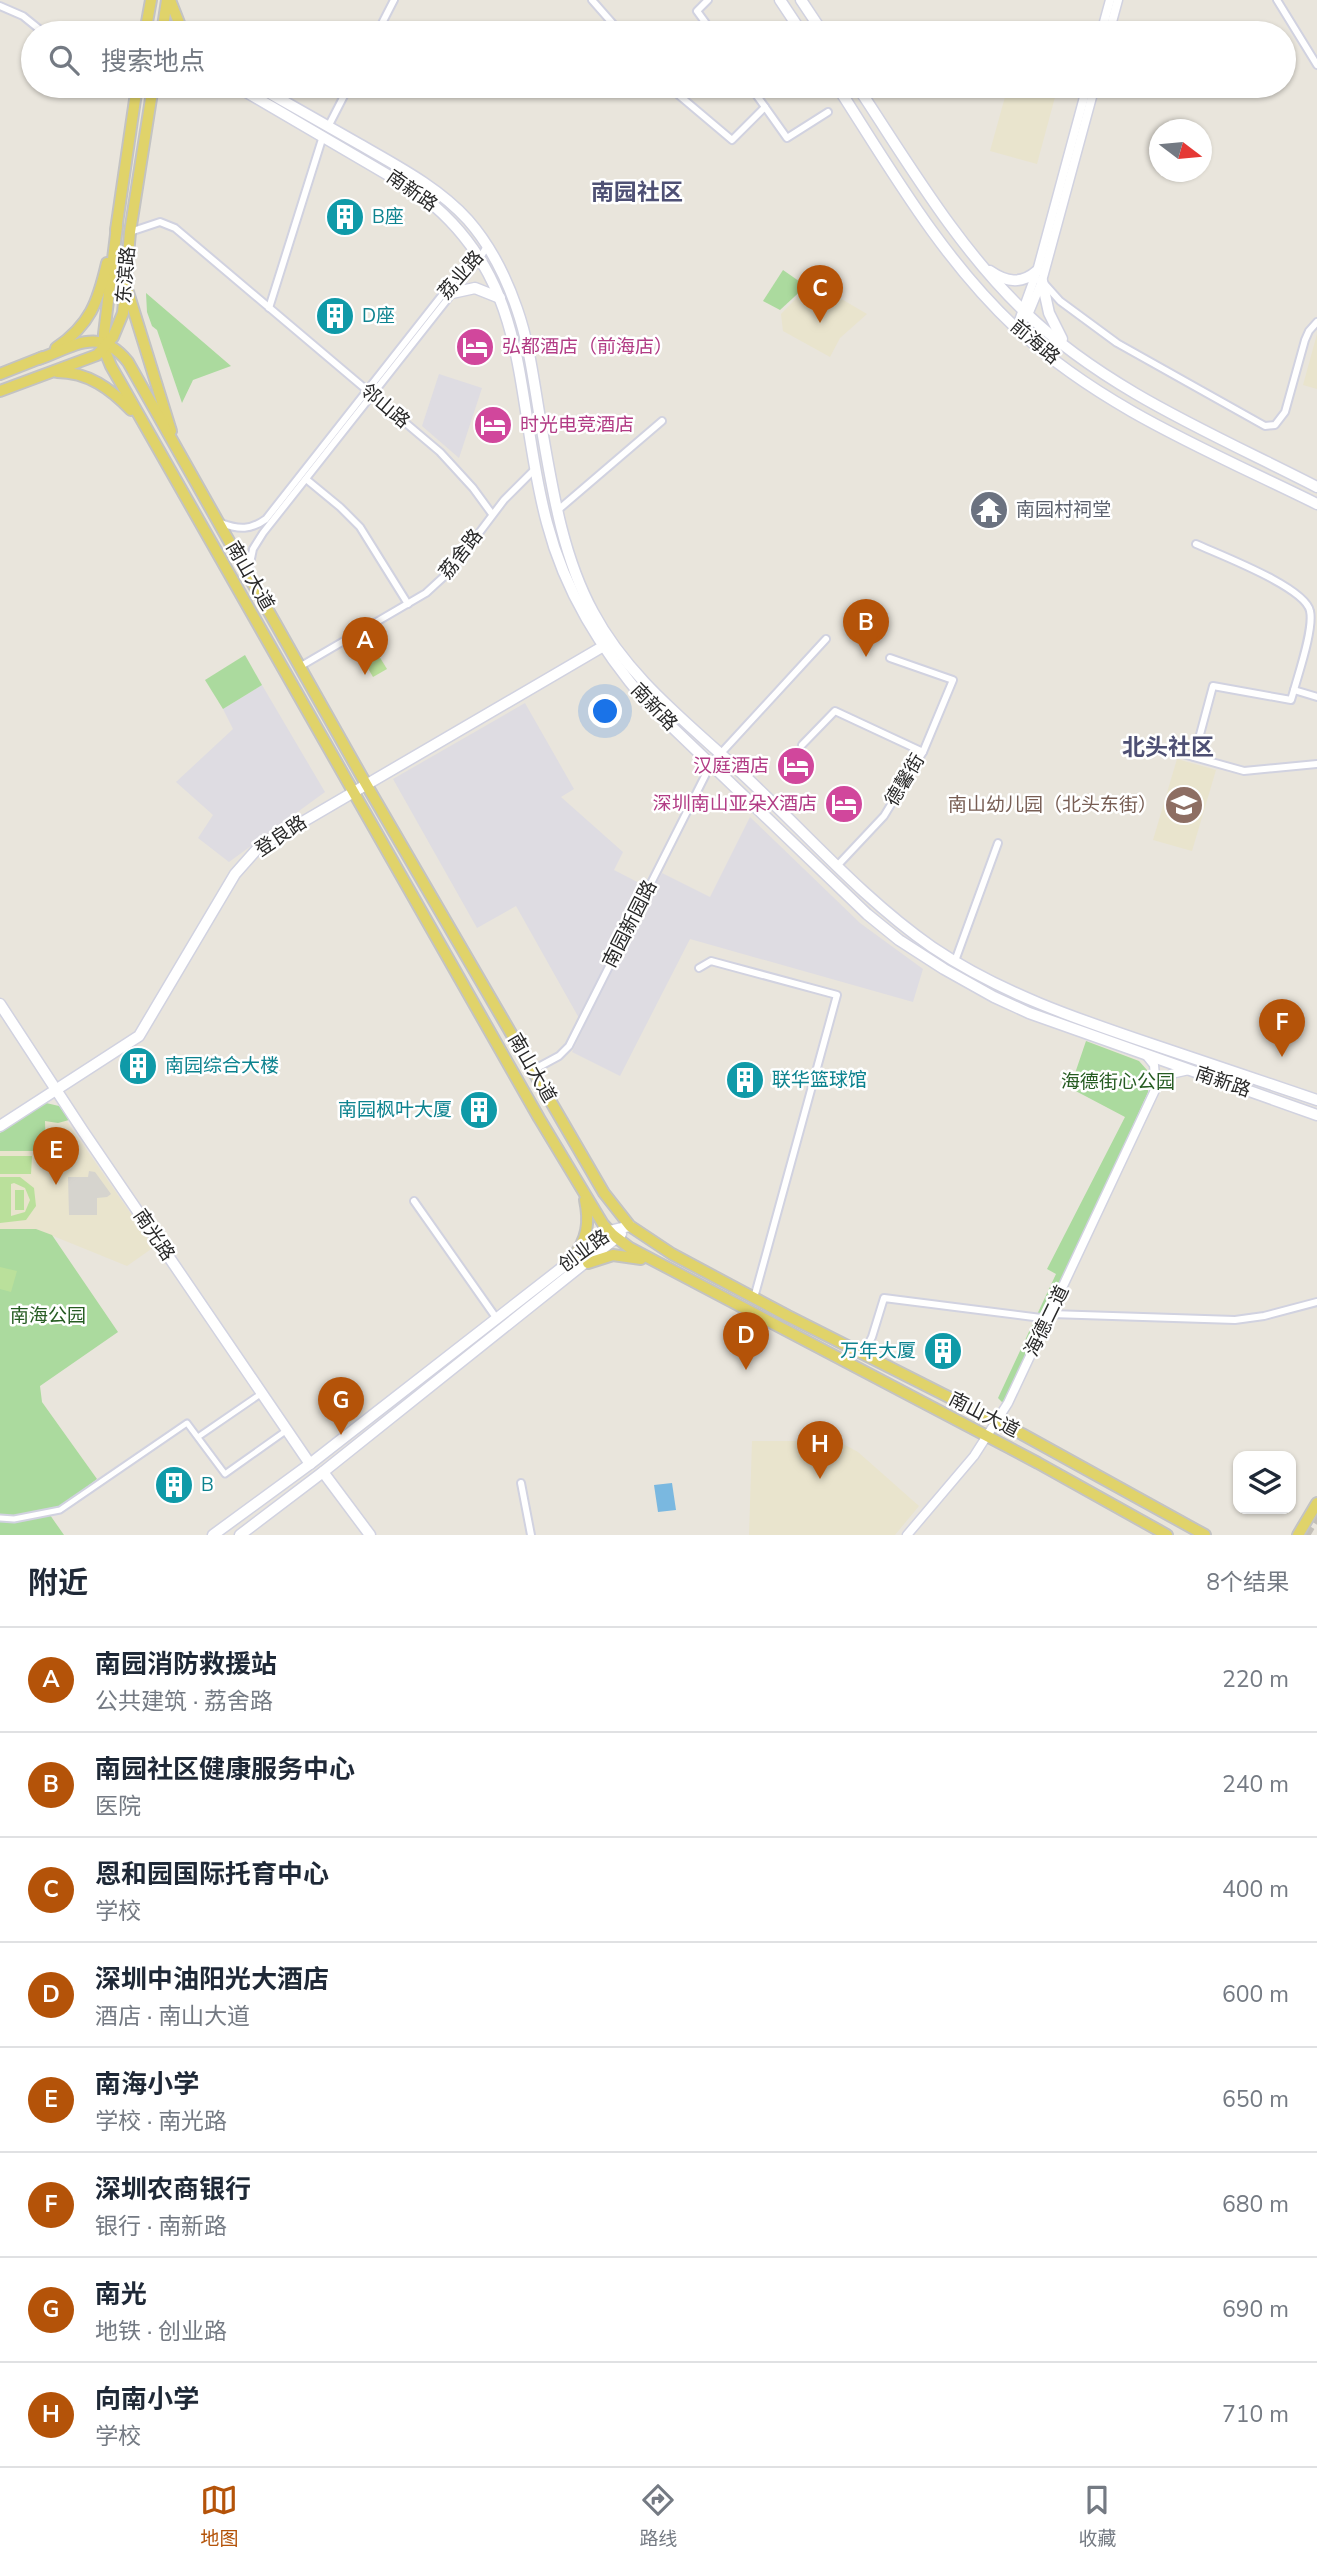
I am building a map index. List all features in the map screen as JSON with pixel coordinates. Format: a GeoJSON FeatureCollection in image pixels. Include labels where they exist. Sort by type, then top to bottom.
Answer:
{"type":"FeatureCollection","features":[{"type":"Feature","properties":{"kind":"main road"},"geometry":{"type":"LineString","coordinates":[[147,21],[151,0]]}},
{"type":"Feature","properties":{"kind":"main road"},"geometry":{"type":"LineString","coordinates":[[165,21],[169,0]]}},
{"type":"Feature","properties":{"kind":"main road"},"geometry":{"type":"LineString","coordinates":[[169,0],[178,21]]}},
{"type":"Feature","properties":{"kind":"main road"},"geometry":{"type":"LineString","coordinates":[[780,0],[794,21]]}},
{"type":"Feature","properties":{"kind":"main road"},"geometry":{"type":"LineString","coordinates":[[800,0],[814,21]]}},
{"type":"Feature","properties":{"kind":"main road","name":"东滨路"},"geometry":{"type":"LineString","coordinates":[[0,374],[39,359],[75,334],[90,316],[102,286],[117,226],[135,98]]}},
{"type":"Feature","properties":{"kind":"main road","name":"东滨路"},"geometry":{"type":"LineString","coordinates":[[106,345],[117,330],[123,313],[130,232],[151,98]]}},
{"type":"Feature","properties":{"kind":"main road","name":"南新路"},"geometry":{"type":"LineString","coordinates":[[259,98],[432,189],[469,222],[487,246],[508,286],[528,350],[558,510],[582,588],[604,632],[650,690],[892,916],[955,961],[1008,990],[1053,1010],[1317,1100]]}},
{"type":"Feature","properties":{"kind":"main road","name":"南新路"},"geometry":{"type":"LineString","coordinates":[[275,98],[427,200],[450,220],[478,255],[500,298],[517,354],[545,515],[559,561],[583,614],[603,647],[647,703],[867,914],[926,958],[1010,1005],[1317,1115]]}},
{"type":"Feature","properties":{"kind":"main road","name":"前海路"},"geometry":{"type":"LineString","coordinates":[[844,98],[943,246],[974,285],[1017,329],[1067,369],[1124,407],[1317,504]]}},
{"type":"Feature","properties":{"kind":"main road","name":"前海路"},"geometry":{"type":"LineString","coordinates":[[865,98],[943,215],[980,264],[1025,312],[1068,348],[1111,378],[1317,487]]}},
{"type":"Feature","properties":{"kind":"main road"},"geometry":{"type":"LineString","coordinates":[[0,391],[97,355],[106,345],[117,226]]}},
{"type":"Feature","properties":{"kind":"main road"},"geometry":{"type":"LineString","coordinates":[[980,264],[1010,281],[1026,278],[1037,271]]}},
{"type":"Feature","properties":{"kind":"main road"},"geometry":{"type":"LineString","coordinates":[[126,267],[131,304],[165,407],[174,447]]}},
{"type":"Feature","properties":{"kind":"main road"},"geometry":{"type":"LineString","coordinates":[[1042,281],[1049,313],[1068,348]]}},
{"type":"Feature","properties":{"kind":"main road"},"geometry":{"type":"LineString","coordinates":[[452,293],[475,288],[500,298]]}},
{"type":"Feature","properties":{"kind":"main road"},"geometry":{"type":"LineString","coordinates":[[39,359],[82,342],[106,345]]}},
{"type":"Feature","properties":{"kind":"main road","name":"南山大道"},"geometry":{"type":"LineString","coordinates":[[106,345],[115,375],[583,1190],[613,1235],[666,1268],[986,1436],[1167,1535]]}},
{"type":"Feature","properties":{"kind":"main road","name":"南山大道"},"geometry":{"type":"LineString","coordinates":[[106,345],[122,355],[133,370],[366,784],[604,1193],[630,1226],[672,1254],[996,1421],[1205,1535]]}},
{"type":"Feature","properties":{"kind":"main road"},"geometry":{"type":"LineString","coordinates":[[517,354],[528,350]]}},
{"type":"Feature","properties":{"kind":"main road"},"geometry":{"type":"LineString","coordinates":[[48,373],[72,373],[97,382],[120,399],[147,431]]}},
{"type":"Feature","properties":{"kind":"main road","name":"登良路"},"geometry":{"type":"LineString","coordinates":[[0,1126],[139,1036],[235,874],[270,839],[603,647]]}},
{"type":"Feature","properties":{"kind":"main road","name":"南光路"},"geometry":{"type":"LineString","coordinates":[[0,1004],[55,1090],[310,1464]]}},
{"type":"Feature","properties":{"kind":"main road"},"geometry":{"type":"LineString","coordinates":[[573,1258],[584,1241],[588,1227],[583,1190]]}},
{"type":"Feature","properties":{"kind":"main road","name":"创业路"},"geometry":{"type":"LineString","coordinates":[[213,1535],[310,1464],[573,1258],[630,1226]]}},
{"type":"Feature","properties":{"kind":"main road","name":"创业路"},"geometry":{"type":"LineString","coordinates":[[240,1535],[588,1263],[613,1235]]}},
{"type":"Feature","properties":{"kind":"main road"},"geometry":{"type":"LineString","coordinates":[[588,1263],[605,1256],[620,1255],[666,1268]]}},
{"type":"Feature","properties":{"kind":"main road"},"geometry":{"type":"LineString","coordinates":[[323,1472],[368,1534]]}},
{"type":"Feature","properties":{"kind":"main road"},"geometry":{"type":"LineString","coordinates":[[1298,1535],[1317,1503]]}},
{"type":"Feature","properties":{"kind":"main road"},"geometry":{"type":"LineString","coordinates":[[1290,1535],[1306,1521]]}},
{"type":"Feature","properties":{"kind":"street"},"geometry":{"type":"LineString","coordinates":[[383,21],[394,0]]}},
{"type":"Feature","properties":{"kind":"street"},"geometry":{"type":"LineString","coordinates":[[592,0],[610,21]]}},
{"type":"Feature","properties":{"kind":"street"},"geometry":{"type":"LineString","coordinates":[[705,21],[698,11],[708,0]]}},
{"type":"Feature","properties":{"kind":"street"},"geometry":{"type":"LineString","coordinates":[[1104,21],[1110,0]]}},
{"type":"Feature","properties":{"kind":"street"},"geometry":{"type":"LineString","coordinates":[[1112,21],[1118,0]]}},
{"type":"Feature","properties":{"kind":"street"},"geometry":{"type":"LineString","coordinates":[[1277,0],[1290,21]]}},
{"type":"Feature","properties":{"kind":"street"},"geometry":{"type":"LineString","coordinates":[[0,6],[29,21]]}},
{"type":"Feature","properties":{"kind":"street"},"geometry":{"type":"LineString","coordinates":[[1296,31],[1317,65]]}},
{"type":"Feature","properties":{"kind":"street"},"geometry":{"type":"LineString","coordinates":[[269,308],[326,132],[343,98]]}},
{"type":"Feature","properties":{"kind":"street"},"geometry":{"type":"LineString","coordinates":[[682,98],[732,140],[765,107]]}},
{"type":"Feature","properties":{"kind":"street"},"geometry":{"type":"LineString","coordinates":[[759,98],[787,138],[828,112]]}},
{"type":"Feature","properties":{"kind":"street"},"geometry":{"type":"LineString","coordinates":[[1025,312],[1084,98]]}},
{"type":"Feature","properties":{"kind":"street"},"geometry":{"type":"LineString","coordinates":[[1017,329],[1042,281],[1092,98]]}},
{"type":"Feature","properties":{"kind":"street","name":"邻山路"},"geometry":{"type":"LineString","coordinates":[[130,232],[155,222],[169,223],[447,459],[492,514]]}},
{"type":"Feature","properties":{"kind":"street","name":"荔业路"},"geometry":{"type":"LineString","coordinates":[[248,574],[250,558],[259,539],[369,393],[487,246]]}},
{"type":"Feature","properties":{"kind":"street","name":"荔业路"},"geometry":{"type":"LineString","coordinates":[[218,522],[245,529],[266,519],[452,293],[478,255]]}},
{"type":"Feature","properties":{"kind":"street"},"geometry":{"type":"LineString","coordinates":[[1042,281],[1060,301],[1116,343],[1265,426],[1275,425],[1285,412],[1305,340],[1317,322]]}},
{"type":"Feature","properties":{"kind":"street"},"geometry":{"type":"LineString","coordinates":[[558,510],[663,421]]}},
{"type":"Feature","properties":{"kind":"street","name":"荔舍路"},"geometry":{"type":"LineString","coordinates":[[301,666],[426,593],[451,570],[492,514],[519,482],[536,468]]}},
{"type":"Feature","properties":{"kind":"street"},"geometry":{"type":"LineString","coordinates":[[306,479],[360,527],[408,604]]}},
{"type":"Feature","properties":{"kind":"street"},"geometry":{"type":"LineString","coordinates":[[1195,757],[1213,686],[1291,700],[1310,626],[1311,612],[1306,600],[1295,592],[1196,544]]}},
{"type":"Feature","properties":{"kind":"street","name":"南园新园路"},"geometry":{"type":"LineString","coordinates":[[533,1070],[559,1056],[569,1046],[711,764],[826,639]]}},
{"type":"Feature","properties":{"kind":"street","name":"德馨街"},"geometry":{"type":"LineString","coordinates":[[837,866],[884,816],[923,752],[953,680],[890,658]]}},
{"type":"Feature","properties":{"kind":"street"},"geometry":{"type":"LineString","coordinates":[[1294,690],[1317,697]]}},
{"type":"Feature","properties":{"kind":"street"},"geometry":{"type":"LineString","coordinates":[[802,745],[835,711],[923,752]]}},
{"type":"Feature","properties":{"kind":"street"},"geometry":{"type":"LineString","coordinates":[[1176,752],[1244,771],[1317,764]]}},
{"type":"Feature","properties":{"kind":"street"},"geometry":{"type":"LineString","coordinates":[[955,961],[998,843]]}},
{"type":"Feature","properties":{"kind":"street"},"geometry":{"type":"LineString","coordinates":[[699,968],[711,961],[837,995],[754,1298]]}},
{"type":"Feature","properties":{"kind":"street"},"geometry":{"type":"LineString","coordinates":[[1146,1055],[1154,1065],[1156,1088]]}},
{"type":"Feature","properties":{"kind":"street"},"geometry":{"type":"LineString","coordinates":[[1156,1088],[1171,1074],[1190,1070]]}},
{"type":"Feature","properties":{"kind":"street","name":"海德二道"},"geometry":{"type":"LineString","coordinates":[[907,1535],[974,1456],[1008,1403],[1156,1088]]}},
{"type":"Feature","properties":{"kind":"street"},"geometry":{"type":"LineString","coordinates":[[414,1201],[497,1319]]}},
{"type":"Feature","properties":{"kind":"street"},"geometry":{"type":"LineString","coordinates":[[863,1354],[872,1337],[884,1298],[1050,1316],[1235,1320],[1264,1316],[1317,1302]]}},
{"type":"Feature","properties":{"kind":"street"},"geometry":{"type":"LineString","coordinates":[[198,1437],[262,1393]]}},
{"type":"Feature","properties":{"kind":"street"},"geometry":{"type":"LineString","coordinates":[[0,1518],[14,1519],[61,1510],[187,1423],[225,1474],[287,1430]]}},
{"type":"Feature","properties":{"kind":"street"},"geometry":{"type":"LineString","coordinates":[[521,1483],[531,1535]]}},
{"type":"Feature","properties":{"kind":"shaded area"},"geometry":{"type":"Polygon","coordinates":[[[1005,98],[1055,98],[1037,164],[990,151],[1005,98]]]}},
{"type":"Feature","properties":{"kind":"shaded area"},"geometry":{"type":"Polygon","coordinates":[[[817,277],[833,294],[867,314],[840,338],[830,357],[783,331],[781,314],[817,277]]]}},
{"type":"Feature","properties":{"kind":"shaded area"},"geometry":{"type":"Polygon","coordinates":[[[1317,334],[1317,389],[1303,385],[1317,334]]]}},
{"type":"Feature","properties":{"kind":"shaded area"},"geometry":{"type":"Polygon","coordinates":[[[439,374],[482,388],[459,458],[422,426],[439,374]]]}},
{"type":"Feature","properties":{"kind":"shaded area"},"geometry":{"type":"Polygon","coordinates":[[[262,685],[325,792],[229,862],[198,838],[213,815],[176,782],[233,729],[223,709],[262,685]]]}},
{"type":"Feature","properties":{"kind":"shaded area"},"geometry":{"type":"Polygon","coordinates":[[[525,703],[574,789],[561,797],[623,852],[614,870],[653,890],[662,873],[710,897],[750,817],[860,923],[923,969],[913,1002],[690,939],[620,1076],[572,1052],[584,1027],[516,906],[477,928],[393,779],[525,703]]]}},
{"type":"Feature","properties":{"kind":"shaded area","name":"南山幼儿园（北头东街）"},"geometry":{"type":"Polygon","coordinates":[[[1177,759],[1216,770],[1192,851],[1153,840],[1177,759]]]}},
{"type":"Feature","properties":{"kind":"shaded area"},"geometry":{"type":"Polygon","coordinates":[[[61,1113],[154,1247],[127,1266],[36,1229],[0,1229],[0,1140],[61,1113]]]}},
{"type":"Feature","properties":{"kind":"shaded area"},"geometry":{"type":"Polygon","coordinates":[[[89,1171],[95,1172],[111,1194],[97,1198],[97,1215],[69,1215],[68,1177],[88,1177],[89,1171]]]}},
{"type":"Feature","properties":{"kind":"shaded area"},"geometry":{"type":"Polygon","coordinates":[[[752,1441],[838,1441],[858,1452],[919,1506],[895,1535],[749,1535],[752,1441]]]}},
{"type":"Feature","properties":{"kind":"green space"},"geometry":{"type":"Polygon","coordinates":[[[783,270],[806,286],[780,310],[763,301],[783,270]]]}},
{"type":"Feature","properties":{"kind":"green space"},"geometry":{"type":"Polygon","coordinates":[[[146,293],[231,366],[193,380],[182,403],[157,330],[152,326],[147,312],[146,293]]]}},
{"type":"Feature","properties":{"kind":"green space"},"geometry":{"type":"Polygon","coordinates":[[[371,643],[387,669],[373,677],[358,651],[371,643]]]}},
{"type":"Feature","properties":{"kind":"green space"},"geometry":{"type":"Polygon","coordinates":[[[245,655],[262,685],[223,709],[205,680],[245,655]]]}},
{"type":"Feature","properties":{"kind":"green space","name":"海德街心公园"},"geometry":{"type":"Polygon","coordinates":[[[1086,1041],[1139,1061],[1147,1070],[1148,1092],[1049,1311],[1003,1403],[998,1398],[1056,1274],[1047,1269],[1125,1117],[1070,1088],[1086,1041]]]}},
{"type":"Feature","properties":{"kind":"green space"},"geometry":{"type":"Polygon","coordinates":[[[46,1103],[59,1106],[69,1120],[58,1123],[45,1121],[46,1151],[0,1151],[0,1133],[46,1103]]]}},
{"type":"Feature","properties":{"kind":"green space"},"geometry":{"type":"Polygon","coordinates":[[[0,1156],[32,1156],[31,1174],[0,1174],[0,1156]]]}},
{"type":"Feature","properties":{"kind":"green space"},"geometry":{"type":"Polygon","coordinates":[[[0,1177],[20,1177],[34,1188],[36,1206],[26,1220],[0,1223],[0,1177]],[[11,1184],[11,1216],[25,1212],[30,1200],[25,1188],[11,1184]]]}},
{"type":"Feature","properties":{"kind":"green space"},"geometry":{"type":"Polygon","coordinates":[[[15,1190],[24,1190],[24,1210],[15,1210],[15,1190]]]}},
{"type":"Feature","properties":{"kind":"green space","name":"南海公园"},"geometry":{"type":"Polygon","coordinates":[[[0,1229],[36,1229],[52,1235],[118,1332],[40,1386],[42,1402],[97,1479],[50,1515],[64,1535],[0,1535],[0,1229]]]}},
{"type":"Feature","properties":{"kind":"green space"},"geometry":{"type":"Polygon","coordinates":[[[0,1267],[17,1271],[11,1292],[0,1289],[0,1267]]]}},
{"type":"Feature","properties":{"kind":"water"},"geometry":{"type":"Polygon","coordinates":[[[672,1483],[676,1510],[658,1512],[654,1485],[672,1483]]]}},
{"type":"Feature","properties":{"kind":"tunnel"},"geometry":{"type":"LineString","coordinates":[[1305,1535],[1317,1515]]}},
{"type":"Feature","properties":{"kind":"place","name":"B座"},"geometry":{"type":"Point","coordinates":[345,217]}},
{"type":"Feature","properties":{"kind":"place","name":"D座"},"geometry":{"type":"Point","coordinates":[335,316]}},
{"type":"Feature","properties":{"kind":"place","name":"恩和园国际托育中心"},"geometry":{"type":"Point","coordinates":[820,323]}},
{"type":"Feature","properties":{"kind":"place","name":"弘都酒店（前海店）"},"geometry":{"type":"Point","coordinates":[475,347]}},
{"type":"Feature","properties":{"kind":"place","name":"时光电竞酒店"},"geometry":{"type":"Point","coordinates":[493,425]}},
{"type":"Feature","properties":{"kind":"place","name":"南园村祠堂"},"geometry":{"type":"Point","coordinates":[989,510]}},
{"type":"Feature","properties":{"kind":"place","name":"南园社区健康服务中心"},"geometry":{"type":"Point","coordinates":[866,657]}},
{"type":"Feature","properties":{"kind":"place","name":"南园消防救援站"},"geometry":{"type":"Point","coordinates":[365,675]}},
{"type":"Feature","properties":{"kind":"place","name":"汉庭酒店"},"geometry":{"type":"Point","coordinates":[796,766]}},
{"type":"Feature","properties":{"kind":"place","name":"深圳南山亚朵X酒店"},"geometry":{"type":"Point","coordinates":[844,804]}},
{"type":"Feature","properties":{"kind":"place","name":"南山幼儿园（北头东街）"},"geometry":{"type":"Point","coordinates":[1184,805]}},
{"type":"Feature","properties":{"kind":"place","name":"深圳农商银行"},"geometry":{"type":"Point","coordinates":[1282,1057]}},
{"type":"Feature","properties":{"kind":"place","name":"南园综合大楼"},"geometry":{"type":"Point","coordinates":[138,1066]}},
{"type":"Feature","properties":{"kind":"place","name":"联华篮球馆"},"geometry":{"type":"Point","coordinates":[745,1080]}},
{"type":"Feature","properties":{"kind":"place","name":"南园枫叶大厦"},"geometry":{"type":"Point","coordinates":[479,1110]}},
{"type":"Feature","properties":{"kind":"place","name":"南海小学"},"geometry":{"type":"Point","coordinates":[56,1185]}},
{"type":"Feature","properties":{"kind":"place","name":"万年大厦"},"geometry":{"type":"Point","coordinates":[943,1351]}},
{"type":"Feature","properties":{"kind":"place","name":"深圳中油阳光大酒店"},"geometry":{"type":"Point","coordinates":[746,1370]}},
{"type":"Feature","properties":{"kind":"place","name":"南光"},"geometry":{"type":"Point","coordinates":[341,1435]}},
{"type":"Feature","properties":{"kind":"place","name":"向南小学"},"geometry":{"type":"Point","coordinates":[820,1479]}},
{"type":"Feature","properties":{"kind":"place","name":"B"},"geometry":{"type":"Point","coordinates":[174,1485]}},
{"type":"Feature","properties":{"kind":"district","name":"南园社区"},"geometry":{"type":"Point","coordinates":[637,192]}},
{"type":"Feature","properties":{"kind":"district","name":"北头社区"},"geometry":{"type":"Point","coordinates":[1168,747]}}]}
